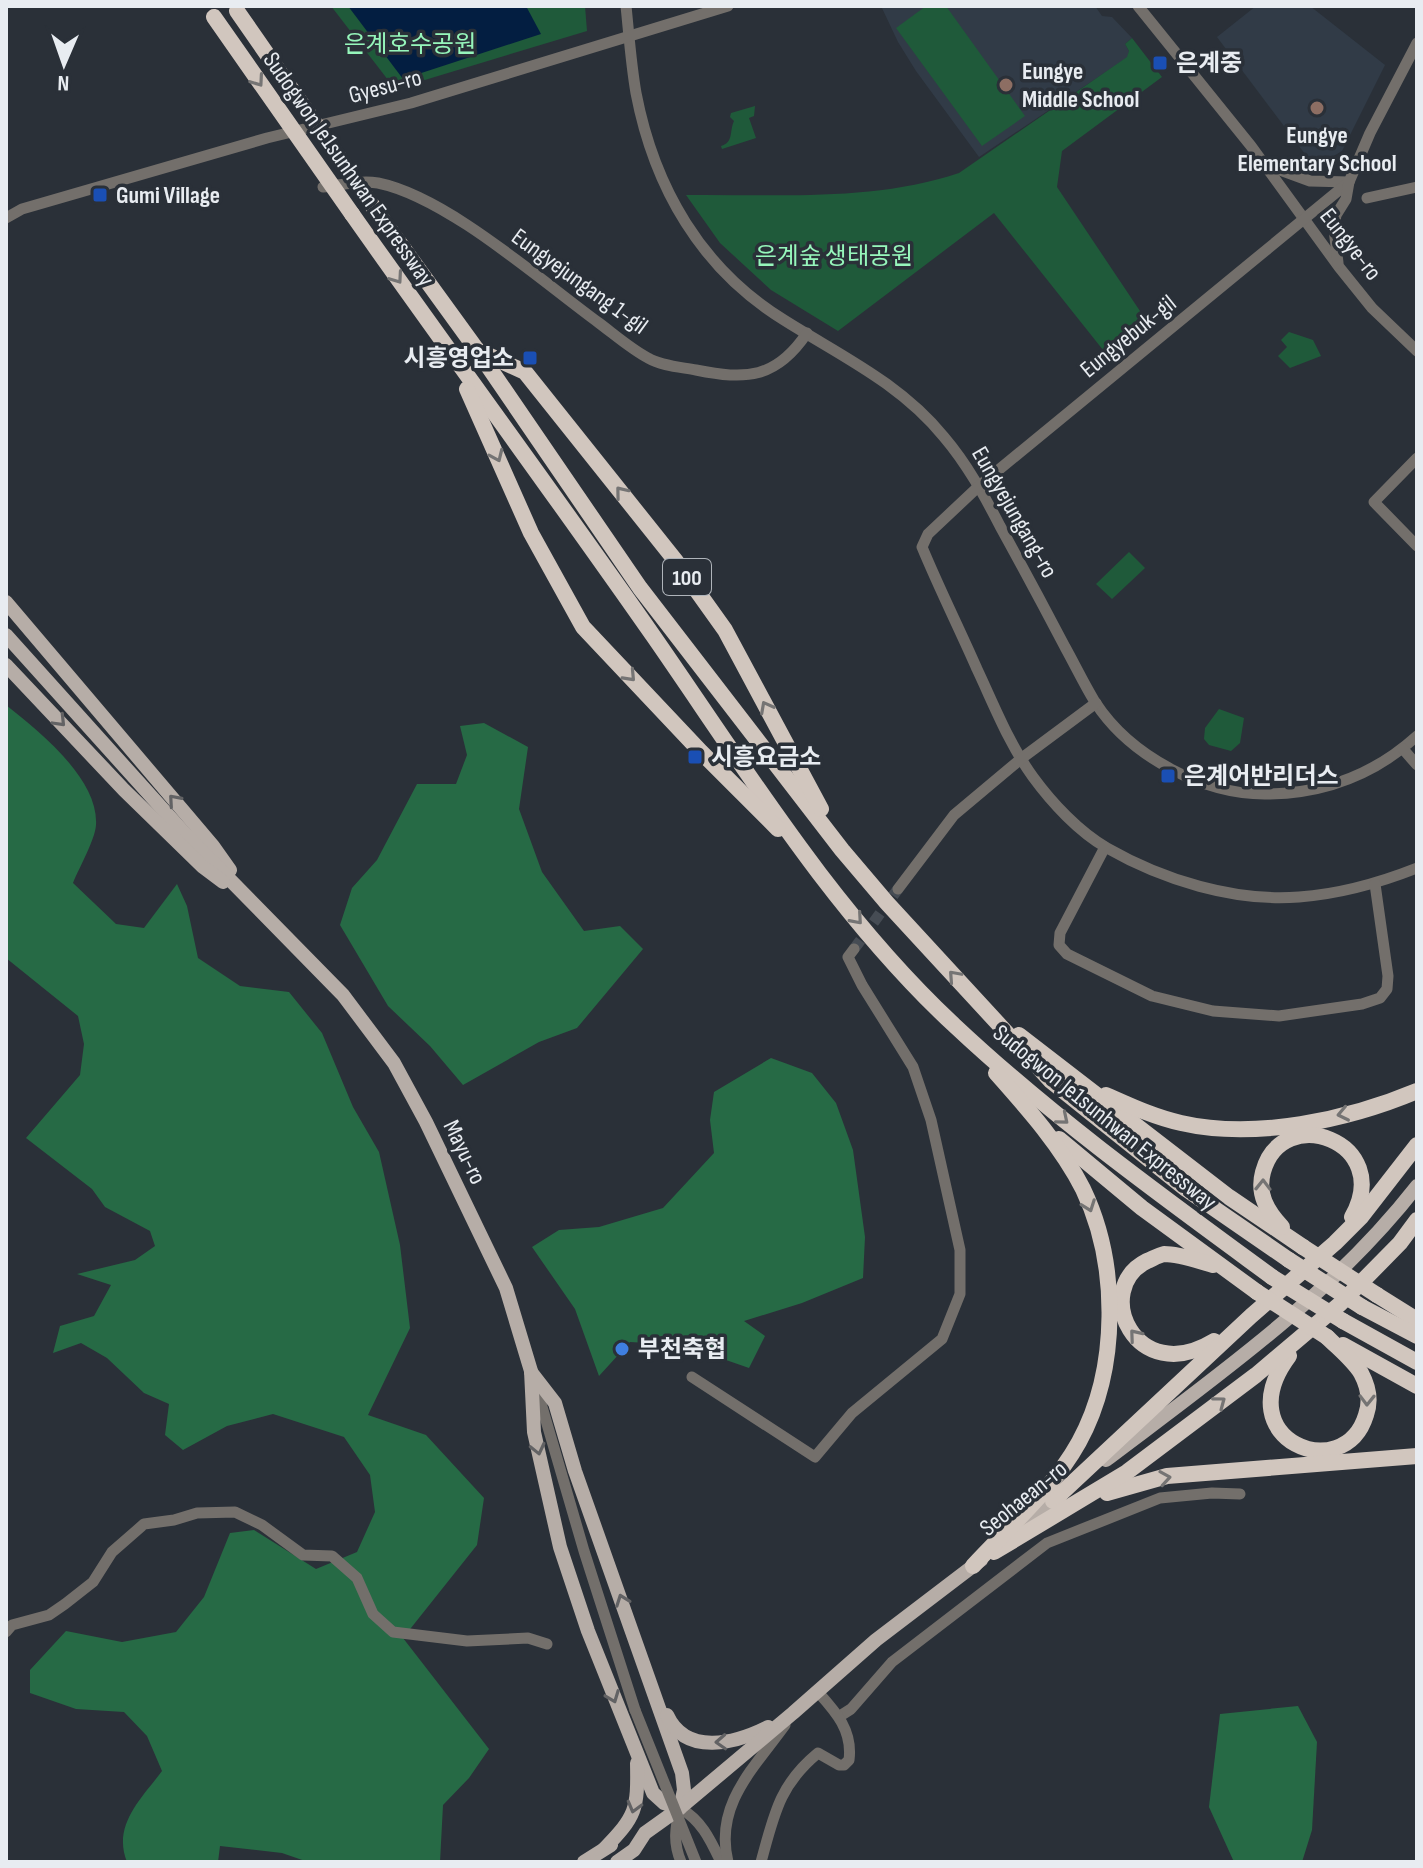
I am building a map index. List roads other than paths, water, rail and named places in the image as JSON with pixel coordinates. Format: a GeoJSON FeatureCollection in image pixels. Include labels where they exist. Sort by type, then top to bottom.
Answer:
{"type":"FeatureCollection","features":[{"type":"Feature","properties":{"kind":"highway","name":"Sudogwon Je1sunhwan Expressway"},"geometry":{"type":"LineString","coordinates":[[235,9],[477,350],[640,588],[842,850],[887,903],[1051,1081],[1119,1138],[1289,1260],[1362,1307],[1417,1336]]}},
{"type":"Feature","properties":{"kind":"highway","name":"Sudogwon Je1sunhwan Expressway"},"geometry":{"type":"LineString","coordinates":[[210,12],[808,858],[849,911],[952,1024],[1096,1147],[1272,1277],[1417,1362]]}},
{"type":"Feature","properties":{"kind":"highway","name":"Sudogwon Je1sunhwan Expressway"},"geometry":{"type":"LineString","coordinates":[[477,350],[525,372],[675,560],[725,630],[842,850]]}},
{"type":"Feature","properties":{"kind":"highway","name":"Sudogwon Je1sunhwan Expressway"},"geometry":{"type":"LineString","coordinates":[[454,359],[531,533],[583,627],[701,752],[808,858]]}},
{"type":"Feature","properties":{"kind":"highway"},"geometry":{"type":"LineString","coordinates":[[981,1006],[1229,1197],[1382,1299],[1417,1317]]}},
{"type":"Feature","properties":{"kind":"highway"},"geometry":{"type":"LineString","coordinates":[[952,1024],[1070,1150],[1142,1208],[1257,1292],[1327,1337],[1417,1386]]}},
{"type":"Feature","properties":{"kind":"highway"},"geometry":{"type":"LineString","coordinates":[[1089,1088],[1167,1120],[1211,1129],[1250,1130],[1348,1114],[1389,1103],[1417,1091]]}},
{"type":"Feature","properties":{"kind":"highway"},"geometry":{"type":"LineString","coordinates":[[973,1566],[1059,1471],[1078,1444],[1093,1414],[1106,1351],[1109,1302],[1104,1258],[1094,1219],[1072,1170],[1016,1095]]}},
{"type":"Feature","properties":{"kind":"highway"},"geometry":{"type":"LineString","coordinates":[[1303,1247],[1270,1214],[1261,1187],[1266,1163],[1283,1142],[1314,1135],[1339,1143],[1350,1152],[1362,1176],[1361,1201],[1335,1243]]}},
{"type":"Feature","properties":{"kind":"highway"},"geometry":{"type":"LineString","coordinates":[[1053,1501],[1251,1316],[1335,1243],[1361,1217],[1417,1145]]}},
{"type":"Feature","properties":{"kind":"highway"},"geometry":{"type":"LineString","coordinates":[[973,1566],[1127,1472],[1301,1339],[1400,1243],[1417,1220]]}},
{"type":"Feature","properties":{"kind":"highway"},"geometry":{"type":"LineString","coordinates":[[1400,1243],[1417,1232]]}},
{"type":"Feature","properties":{"kind":"highway"},"geometry":{"type":"LineString","coordinates":[[1224,1269],[1163,1254],[1141,1264],[1128,1280],[1123,1297],[1127,1327],[1136,1340],[1150,1350],[1180,1355],[1211,1343],[1251,1316]]}},
{"type":"Feature","properties":{"kind":"highway"},"geometry":{"type":"LineString","coordinates":[[1301,1339],[1277,1372],[1271,1390],[1272,1419],[1291,1442],[1311,1450],[1326,1450],[1352,1440],[1362,1429],[1368,1408],[1368,1387],[1359,1369],[1327,1337]]}},
{"type":"Feature","properties":{"kind":"highway"},"geometry":{"type":"LineString","coordinates":[[1040,1523],[1096,1496],[1167,1476],[1417,1456]]}},
{"type":"Feature","properties":{"kind":"main road"},"geometry":{"type":"LineString","coordinates":[[6,602],[213,846],[256,906]]}},
{"type":"Feature","properties":{"kind":"main road","name":"Mayu-ro"},"geometry":{"type":"LineString","coordinates":[[6,635],[186,835],[343,995],[394,1063],[506,1288],[531,1371]]}},
{"type":"Feature","properties":{"kind":"main road"},"geometry":{"type":"LineString","coordinates":[[6,665],[191,856],[256,906]]}},
{"type":"Feature","properties":{"kind":"main road","name":"Seohaean-ro"},"geometry":{"type":"LineString","coordinates":[[617,1862],[634,1850],[645,1833],[793,1713],[876,1640],[1255,1347],[1315,1296],[1374,1238],[1417,1186]]}},
{"type":"Feature","properties":{"kind":"main road"},"geometry":{"type":"LineString","coordinates":[[531,1371],[555,1403],[575,1471],[682,1773],[684,1790],[677,1809],[653,1793],[588,1631],[560,1547],[534,1432],[531,1371]]}},
{"type":"Feature","properties":{"kind":"main road"},"geometry":{"type":"LineString","coordinates":[[644,1662],[670,1720],[680,1732],[691,1738],[722,1744],[737,1741],[793,1713]]}},
{"type":"Feature","properties":{"kind":"main road"},"geometry":{"type":"LineString","coordinates":[[604,1849],[629,1822],[634,1810],[637,1797],[636,1755]]}},
{"type":"Feature","properties":{"kind":"main road","name":"Seohaean-ro"},"geometry":{"type":"LineString","coordinates":[[584,1862],[625,1837],[645,1833]]}},
{"type":"Feature","properties":{"kind":"street","name":"Eungyejungang-ro"},"geometry":{"type":"LineString","coordinates":[[626,6],[641,114],[654,163],[671,201],[720,268],[770,310],[857,363],[916,407],[949,442],[979,486],[1096,703],[1129,740],[1145,754],[1210,784],[1249,793],[1289,794],[1320,788],[1376,768],[1417,736]]}},
{"type":"Feature","properties":{"kind":"street","name":"Gyesu-ro"},"geometry":{"type":"LineString","coordinates":[[6,218],[22,209],[267,138],[411,103],[728,6]]}},
{"type":"Feature","properties":{"kind":"street","name":"Eungye-ro"},"geometry":{"type":"LineString","coordinates":[[1138,6],[1265,164],[1372,308],[1417,351]]}},
{"type":"Feature","properties":{"kind":"street"},"geometry":{"type":"LineString","coordinates":[[1339,267],[1334,223],[1375,121],[1417,43]]}},
{"type":"Feature","properties":{"kind":"street"},"geometry":{"type":"LineString","coordinates":[[1265,164],[1310,181],[1349,182]]}},
{"type":"Feature","properties":{"kind":"street","name":"Eungyejungang 1-gil"},"geometry":{"type":"LineString","coordinates":[[323,187],[363,181],[416,196],[467,226],[652,360],[723,375],[747,376],[779,364],[795,352],[807,333]]}},
{"type":"Feature","properties":{"kind":"street","name":"Eungyebuk-gil"},"geometry":{"type":"LineString","coordinates":[[1022,758],[1011,742],[922,547],[928,534],[979,486],[1349,182]]}},
{"type":"Feature","properties":{"kind":"street"},"geometry":{"type":"LineString","coordinates":[[1367,198],[1417,187]]}},
{"type":"Feature","properties":{"kind":"street"},"geometry":{"type":"LineString","coordinates":[[1417,458],[1374,502],[1417,546]]}},
{"type":"Feature","properties":{"kind":"street"},"geometry":{"type":"LineString","coordinates":[[898,889],[954,815],[1022,758],[1096,703]]}},
{"type":"Feature","properties":{"kind":"street"},"geometry":{"type":"LineString","coordinates":[[1403,749],[1417,765]]}},
{"type":"Feature","properties":{"kind":"street"},"geometry":{"type":"LineString","coordinates":[[1022,758],[1032,775],[1063,811],[1105,847],[1164,874],[1195,884],[1256,897],[1298,898],[1375,884],[1417,868]]}},
{"type":"Feature","properties":{"kind":"street"},"geometry":{"type":"LineString","coordinates":[[1105,847],[1060,933],[1059,945],[1067,954],[1152,996],[1213,1011],[1279,1016],[1362,1004],[1380,998],[1387,989],[1388,976],[1375,884]]}},
{"type":"Feature","properties":{"kind":"street"},"geometry":{"type":"LineString","coordinates":[[692,1377],[815,1457],[852,1413],[942,1339],[960,1294],[960,1250],[931,1120],[913,1067],[848,957],[854,949]]}},
{"type":"Feature","properties":{"kind":"street","name":"Mayu-ro"},"geometry":{"type":"LineString","coordinates":[[531,1371],[635,1710],[696,1862]]}},
{"type":"Feature","properties":{"kind":"street"},"geometry":{"type":"LineString","coordinates":[[840,1716],[851,1709],[892,1662],[1047,1543],[1160,1498],[1240,1494]]}},
{"type":"Feature","properties":{"kind":"street"},"geometry":{"type":"LineString","coordinates":[[6,1632],[12,1625],[49,1615],[74,1597],[93,1582],[112,1552],[144,1524],[197,1513],[235,1512],[262,1525],[303,1555],[332,1556],[357,1578],[373,1614],[393,1632],[467,1641],[528,1638],[547,1644]]}},
{"type":"Feature","properties":{"kind":"street"},"geometry":{"type":"LineString","coordinates":[[761,1862],[779,1798],[792,1777],[818,1753],[839,1765],[849,1760],[849,1743],[840,1716],[817,1691]]}},
{"type":"Feature","properties":{"kind":"street"},"geometry":{"type":"LineString","coordinates":[[728,1862],[724,1836],[730,1803],[793,1713]]}},
{"type":"Feature","properties":{"kind":"street"},"geometry":{"type":"LineString","coordinates":[[681,1862],[676,1849],[677,1809],[694,1816],[704,1827],[721,1862]]}},
{"type":"Feature","properties":{"kind":"water","name":"은계호수공원"},"geometry":{"type":"Polygon","coordinates":[[[348,6],[526,6],[541,34],[403,79],[348,6]]]}},
{"type":"Feature","properties":{"kind":"tunnel"},"geometry":{"type":"LineString","coordinates":[[854,949],[898,889]]}},
{"type":"Feature","properties":{"kind":"place","name":"은계중"},"geometry":{"type":"Point","coordinates":[1160,63]}},
{"type":"Feature","properties":{"kind":"place","name":"Eungye Middle School"},"geometry":{"type":"Point","coordinates":[1006,85]}},
{"type":"Feature","properties":{"kind":"place","name":"Eungye Elementary School"},"geometry":{"type":"Point","coordinates":[1317,108]}},
{"type":"Feature","properties":{"kind":"place","name":"Gumi Village"},"geometry":{"type":"Point","coordinates":[100,195]}},
{"type":"Feature","properties":{"kind":"place","name":"시흥영업소"},"geometry":{"type":"Point","coordinates":[530,358]}},
{"type":"Feature","properties":{"kind":"place","name":"시흥요금소"},"geometry":{"type":"Point","coordinates":[695,757]}},
{"type":"Feature","properties":{"kind":"place","name":"은계어반리더스"},"geometry":{"type":"Point","coordinates":[1168,776]}},
{"type":"Feature","properties":{"kind":"place","name":"부천축협"},"geometry":{"type":"Point","coordinates":[622,1349]}},
{"type":"Feature","properties":{"kind":"park label","name":"은계숲 생태공원"},"geometry":{"type":"Point","coordinates":[834,256]}}]}
